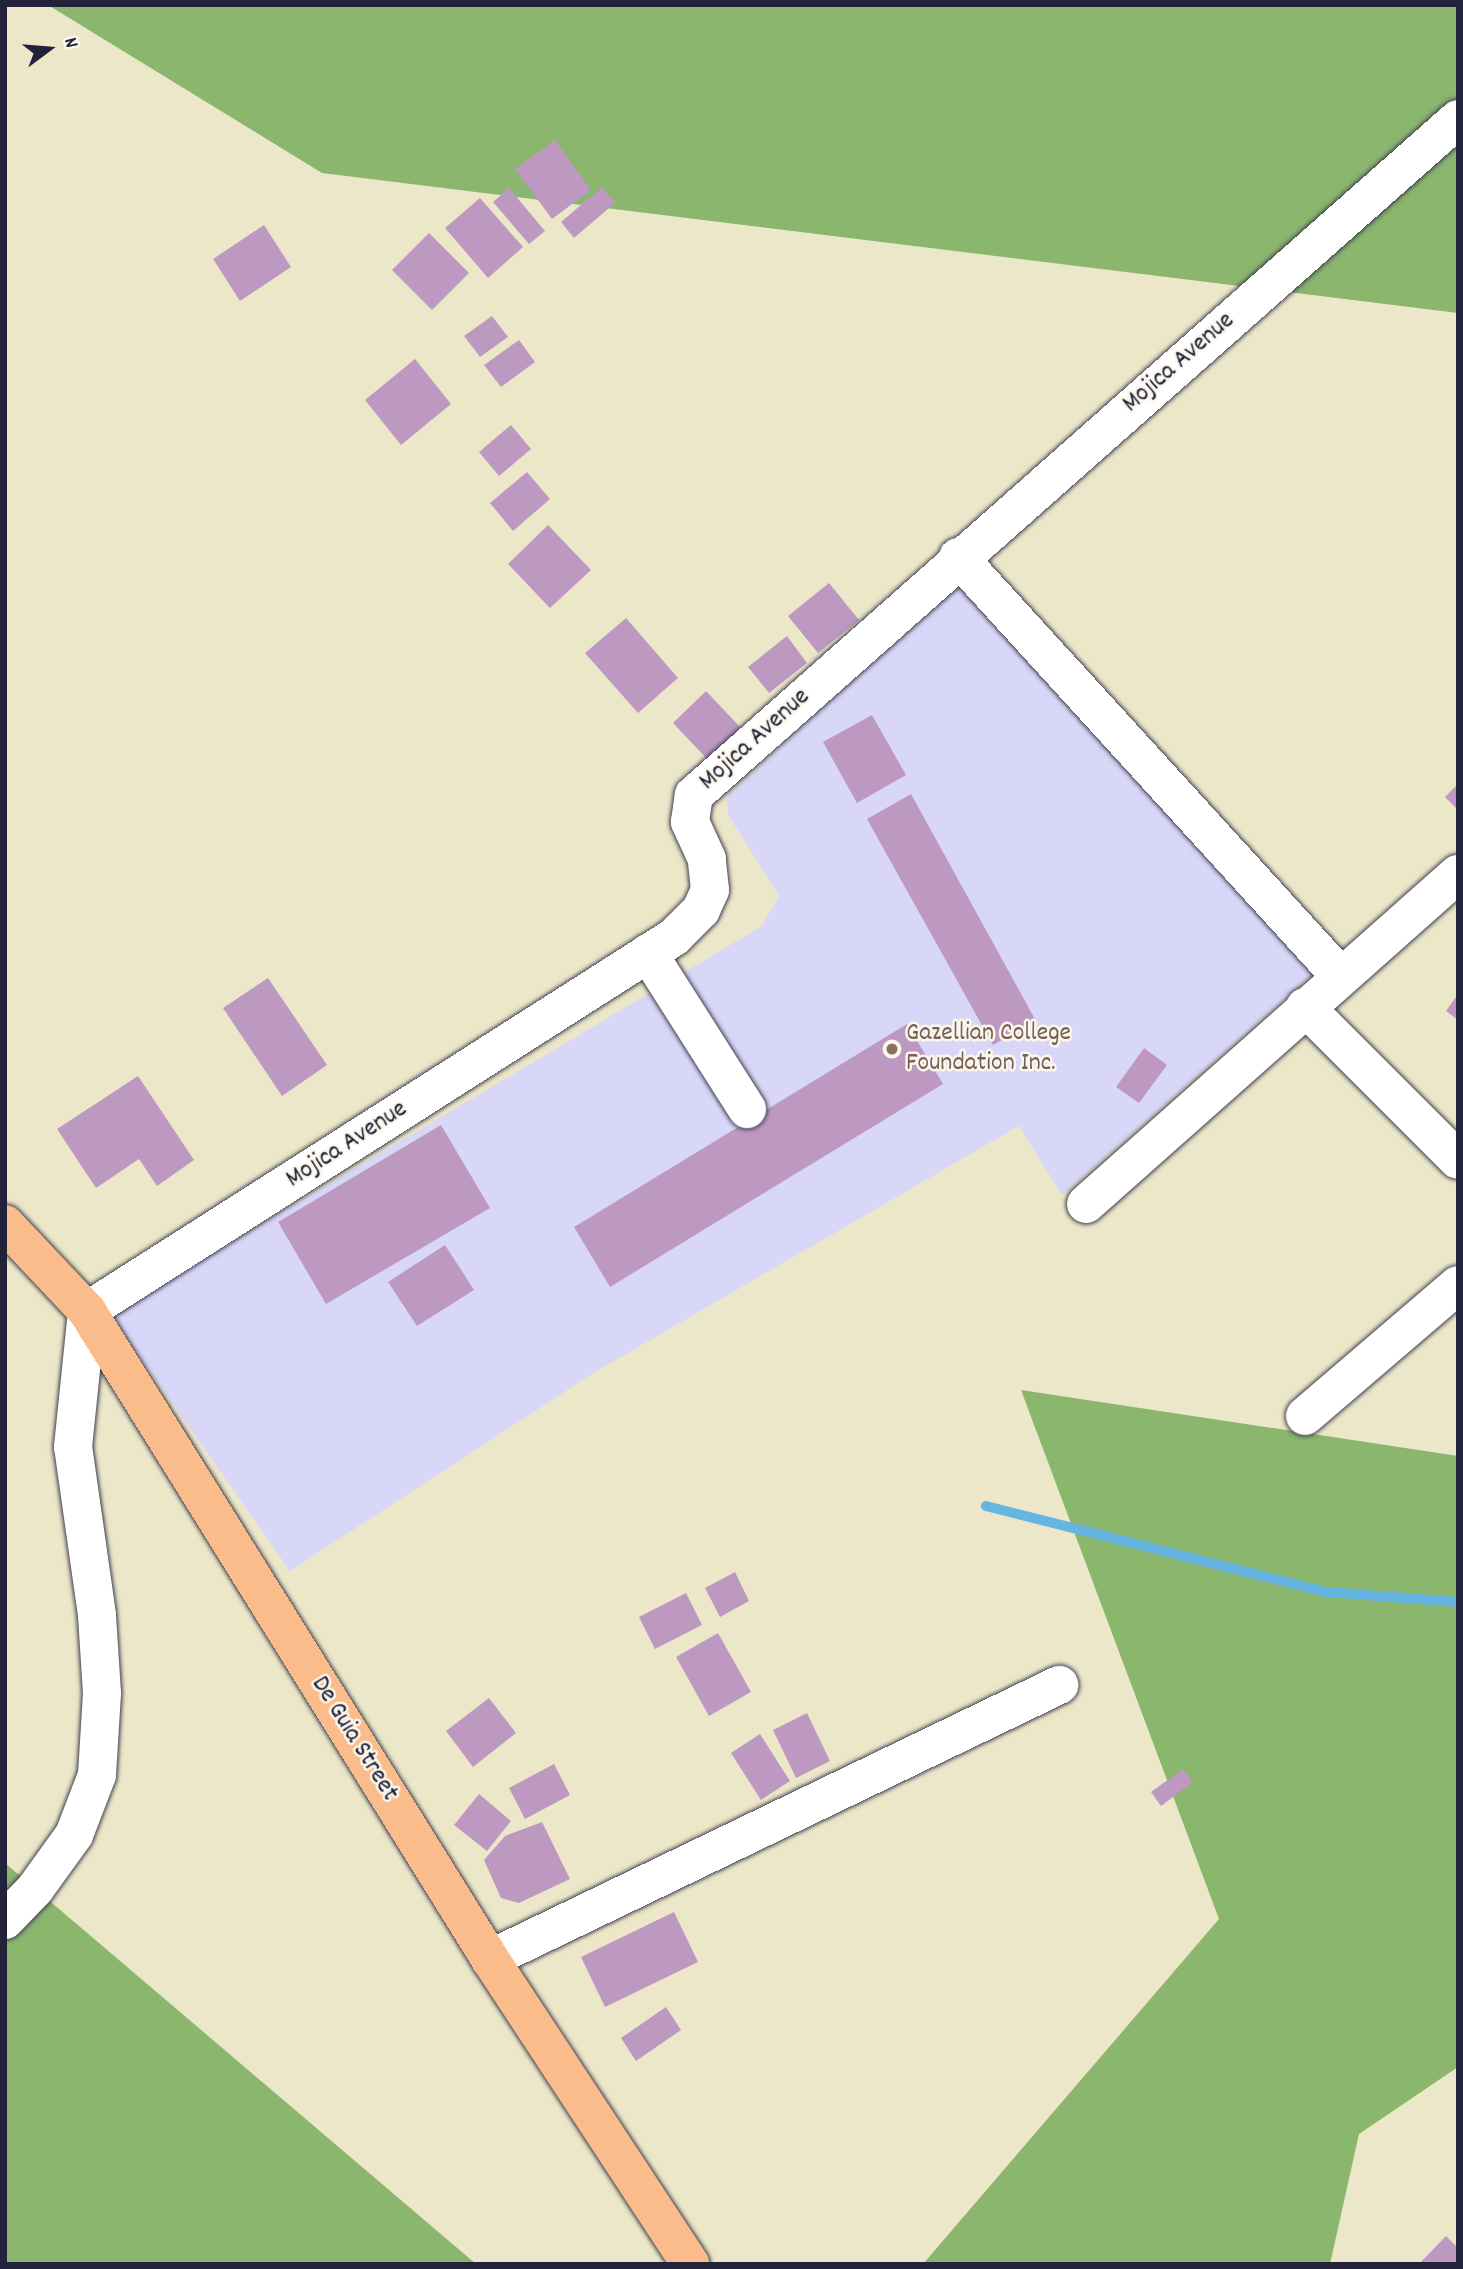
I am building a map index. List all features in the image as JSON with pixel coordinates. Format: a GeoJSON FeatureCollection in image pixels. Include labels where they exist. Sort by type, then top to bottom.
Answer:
{"type":"FeatureCollection","features":[{"type":"Feature","properties":{"kind":"main road","name":"De Guia Street"},"geometry":{"type":"LineString","coordinates":[[5,1224],[87,1311],[490,1959],[690,2264]]}},
{"type":"Feature","properties":{"kind":"street","name":"Mojica Avenue"},"geometry":{"type":"LineString","coordinates":[[87,1311],[674,937],[701,910],[710,890],[707,859],[690,822],[694,795],[958,556],[1458,119]]}},
{"type":"Feature","properties":{"kind":"street"},"geometry":{"type":"LineString","coordinates":[[958,556],[1340,976]]}},
{"type":"Feature","properties":{"kind":"street"},"geometry":{"type":"LineString","coordinates":[[1086,1204],[1458,874]]}},
{"type":"Feature","properties":{"kind":"street"},"geometry":{"type":"LineString","coordinates":[[648,953],[747,1109]]}},
{"type":"Feature","properties":{"kind":"street"},"geometry":{"type":"LineString","coordinates":[[1305,1007],[1458,1160]]}},
{"type":"Feature","properties":{"kind":"street"},"geometry":{"type":"LineString","coordinates":[[1305,1416],[1458,1285]]}},
{"type":"Feature","properties":{"kind":"street"},"geometry":{"type":"LineString","coordinates":[[5,1920],[35,1889],[74,1835],[97,1775],[102,1693],[99,1641],[73,1447],[87,1311]]}},
{"type":"Feature","properties":{"kind":"street"},"geometry":{"type":"LineString","coordinates":[[490,1959],[1059,1685]]}},
{"type":"Feature","properties":{"kind":"shaded area","name":"Gazellian College Foundation Inc."},"geometry":{"type":"Polygon","coordinates":[[[959,582],[1315,972],[1062,1195],[1019,1126],[595,1372],[290,1571],[110,1314],[762,926],[779,896],[728,815],[727,796],[959,582]]]}},
{"type":"Feature","properties":{"kind":"green space"},"geometry":{"type":"Polygon","coordinates":[[[48,5],[1458,5],[1458,313],[322,173],[48,5]]]}},
{"type":"Feature","properties":{"kind":"green space"},"geometry":{"type":"Polygon","coordinates":[[[1021,1390],[1458,1456],[1458,2067],[1359,2134],[1330,2264],[923,2264],[1219,1919],[1021,1390]]]}},
{"type":"Feature","properties":{"kind":"green space"},"geometry":{"type":"Polygon","coordinates":[[[5,1863],[476,2264],[5,2264],[5,1863]]]}},
{"type":"Feature","properties":{"kind":"building"},"geometry":{"type":"Polygon","coordinates":[[[555,140],[591,190],[552,219],[515,169],[555,140]]]}},
{"type":"Feature","properties":{"kind":"building"},"geometry":{"type":"Polygon","coordinates":[[[602,187],[615,203],[574,238],[561,222],[602,187]]]}},
{"type":"Feature","properties":{"kind":"building"},"geometry":{"type":"Polygon","coordinates":[[[509,188],[545,231],[529,244],[493,202],[509,188]]]}},
{"type":"Feature","properties":{"kind":"building"},"geometry":{"type":"Polygon","coordinates":[[[480,198],[523,247],[488,278],[445,228],[480,198]]]}},
{"type":"Feature","properties":{"kind":"building"},"geometry":{"type":"Polygon","coordinates":[[[264,225],[291,267],[240,301],[213,259],[264,225]]]}},
{"type":"Feature","properties":{"kind":"building"},"geometry":{"type":"Polygon","coordinates":[[[429,233],[469,273],[432,310],[392,270],[429,233]]]}},
{"type":"Feature","properties":{"kind":"building"},"geometry":{"type":"Polygon","coordinates":[[[492,316],[508,337],[480,357],[464,336],[492,316]]]}},
{"type":"Feature","properties":{"kind":"building"},"geometry":{"type":"Polygon","coordinates":[[[519,340],[535,362],[501,387],[484,365],[519,340]]]}},
{"type":"Feature","properties":{"kind":"building"},"geometry":{"type":"Polygon","coordinates":[[[415,359],[451,404],[401,445],[365,400],[415,359]]]}},
{"type":"Feature","properties":{"kind":"building"},"geometry":{"type":"Polygon","coordinates":[[[511,425],[531,449],[499,476],[479,452],[511,425]]]}},
{"type":"Feature","properties":{"kind":"building"},"geometry":{"type":"Polygon","coordinates":[[[527,472],[550,499],[513,531],[490,503],[527,472]]]}},
{"type":"Feature","properties":{"kind":"building"},"geometry":{"type":"Polygon","coordinates":[[[548,525],[591,570],[550,608],[508,564],[548,525]]]}},
{"type":"Feature","properties":{"kind":"building"},"geometry":{"type":"Polygon","coordinates":[[[829,583],[859,620],[818,653],[788,616],[829,583]]]}},
{"type":"Feature","properties":{"kind":"building"},"geometry":{"type":"Polygon","coordinates":[[[626,618],[678,678],[638,713],[585,653],[626,618]]]}},
{"type":"Feature","properties":{"kind":"building"},"geometry":{"type":"Polygon","coordinates":[[[787,636],[807,663],[769,693],[748,667],[787,636]]]}},
{"type":"Feature","properties":{"kind":"building"},"geometry":{"type":"Polygon","coordinates":[[[706,691],[741,728],[708,760],[673,723],[706,691]]]}},
{"type":"Feature","properties":{"kind":"building"},"geometry":{"type":"Polygon","coordinates":[[[872,715],[906,775],[857,803],[823,742],[872,715]]]}},
{"type":"Feature","properties":{"kind":"building"},"geometry":{"type":"Polygon","coordinates":[[[1458,784],[1458,810],[1445,797],[1458,784]]]}},
{"type":"Feature","properties":{"kind":"building"},"geometry":{"type":"Polygon","coordinates":[[[911,794],[1036,1021],[993,1045],[867,819],[911,794]]]}},
{"type":"Feature","properties":{"kind":"building"},"geometry":{"type":"Polygon","coordinates":[[[268,978],[327,1065],[282,1096],[223,1008],[268,978]]]}},
{"type":"Feature","properties":{"kind":"building"},"geometry":{"type":"Polygon","coordinates":[[[1458,994],[1458,1020],[1446,1011],[1458,994]]]}},
{"type":"Feature","properties":{"kind":"building"},"geometry":{"type":"Polygon","coordinates":[[[907,1024],[943,1084],[610,1287],[574,1227],[907,1024]]]}},
{"type":"Feature","properties":{"kind":"building"},"geometry":{"type":"Polygon","coordinates":[[[1144,1048],[1167,1065],[1139,1103],[1116,1087],[1144,1048]]]}},
{"type":"Feature","properties":{"kind":"building"},"geometry":{"type":"Polygon","coordinates":[[[138,1076],[194,1160],[157,1186],[139,1159],[96,1188],[57,1129],[138,1076]]]}},
{"type":"Feature","properties":{"kind":"building"},"geometry":{"type":"Polygon","coordinates":[[[441,1125],[490,1208],[326,1304],[278,1222],[441,1125]]]}},
{"type":"Feature","properties":{"kind":"building"},"geometry":{"type":"Polygon","coordinates":[[[445,1245],[474,1290],[417,1326],[388,1282],[445,1245]]]}},
{"type":"Feature","properties":{"kind":"building"},"geometry":{"type":"Polygon","coordinates":[[[735,1572],[749,1601],[720,1617],[705,1588],[735,1572]]]}},
{"type":"Feature","properties":{"kind":"building"},"geometry":{"type":"Polygon","coordinates":[[[686,1593],[702,1625],[655,1649],[639,1617],[686,1593]]]}},
{"type":"Feature","properties":{"kind":"building"},"geometry":{"type":"Polygon","coordinates":[[[718,1633],[751,1692],[709,1716],[676,1657],[718,1633]]]}},
{"type":"Feature","properties":{"kind":"building"},"geometry":{"type":"Polygon","coordinates":[[[489,1698],[516,1733],[473,1767],[446,1731],[489,1698]]]}},
{"type":"Feature","properties":{"kind":"building"},"geometry":{"type":"Polygon","coordinates":[[[807,1713],[830,1761],[796,1778],[773,1730],[807,1713]]]}},
{"type":"Feature","properties":{"kind":"building"},"geometry":{"type":"Polygon","coordinates":[[[760,1734],[790,1781],[761,1800],[731,1753],[760,1734]]]}},
{"type":"Feature","properties":{"kind":"building"},"geometry":{"type":"Polygon","coordinates":[[[554,1764],[570,1795],[525,1819],[509,1788],[554,1764]]]}},
{"type":"Feature","properties":{"kind":"building"},"geometry":{"type":"Polygon","coordinates":[[[1183,1769],[1193,1782],[1161,1806],[1151,1792],[1183,1769]]]}},
{"type":"Feature","properties":{"kind":"building"},"geometry":{"type":"Polygon","coordinates":[[[479,1794],[511,1821],[487,1851],[454,1825],[479,1794]]]}},
{"type":"Feature","properties":{"kind":"building"},"geometry":{"type":"Polygon","coordinates":[[[542,1822],[570,1879],[519,1903],[501,1898],[484,1860],[505,1836],[542,1822]]]}},
{"type":"Feature","properties":{"kind":"building"},"geometry":{"type":"Polygon","coordinates":[[[674,1912],[698,1962],[605,2007],[581,1957],[674,1912]]]}},
{"type":"Feature","properties":{"kind":"building"},"geometry":{"type":"Polygon","coordinates":[[[666,2007],[681,2030],[636,2061],[621,2038],[666,2007]]]}},
{"type":"Feature","properties":{"kind":"building"},"geometry":{"type":"Polygon","coordinates":[[[1446,2236],[1458,2248],[1458,2264],[1419,2264],[1446,2236]]]}},
{"type":"Feature","properties":{"kind":"waterway"},"geometry":{"type":"LineString","coordinates":[[986,1506],[1327,1592],[1458,1602]]}},
{"type":"Feature","properties":{"kind":"place","name":"Gazellian College Foundation Inc."},"geometry":{"type":"Point","coordinates":[892,1049]}}]}
